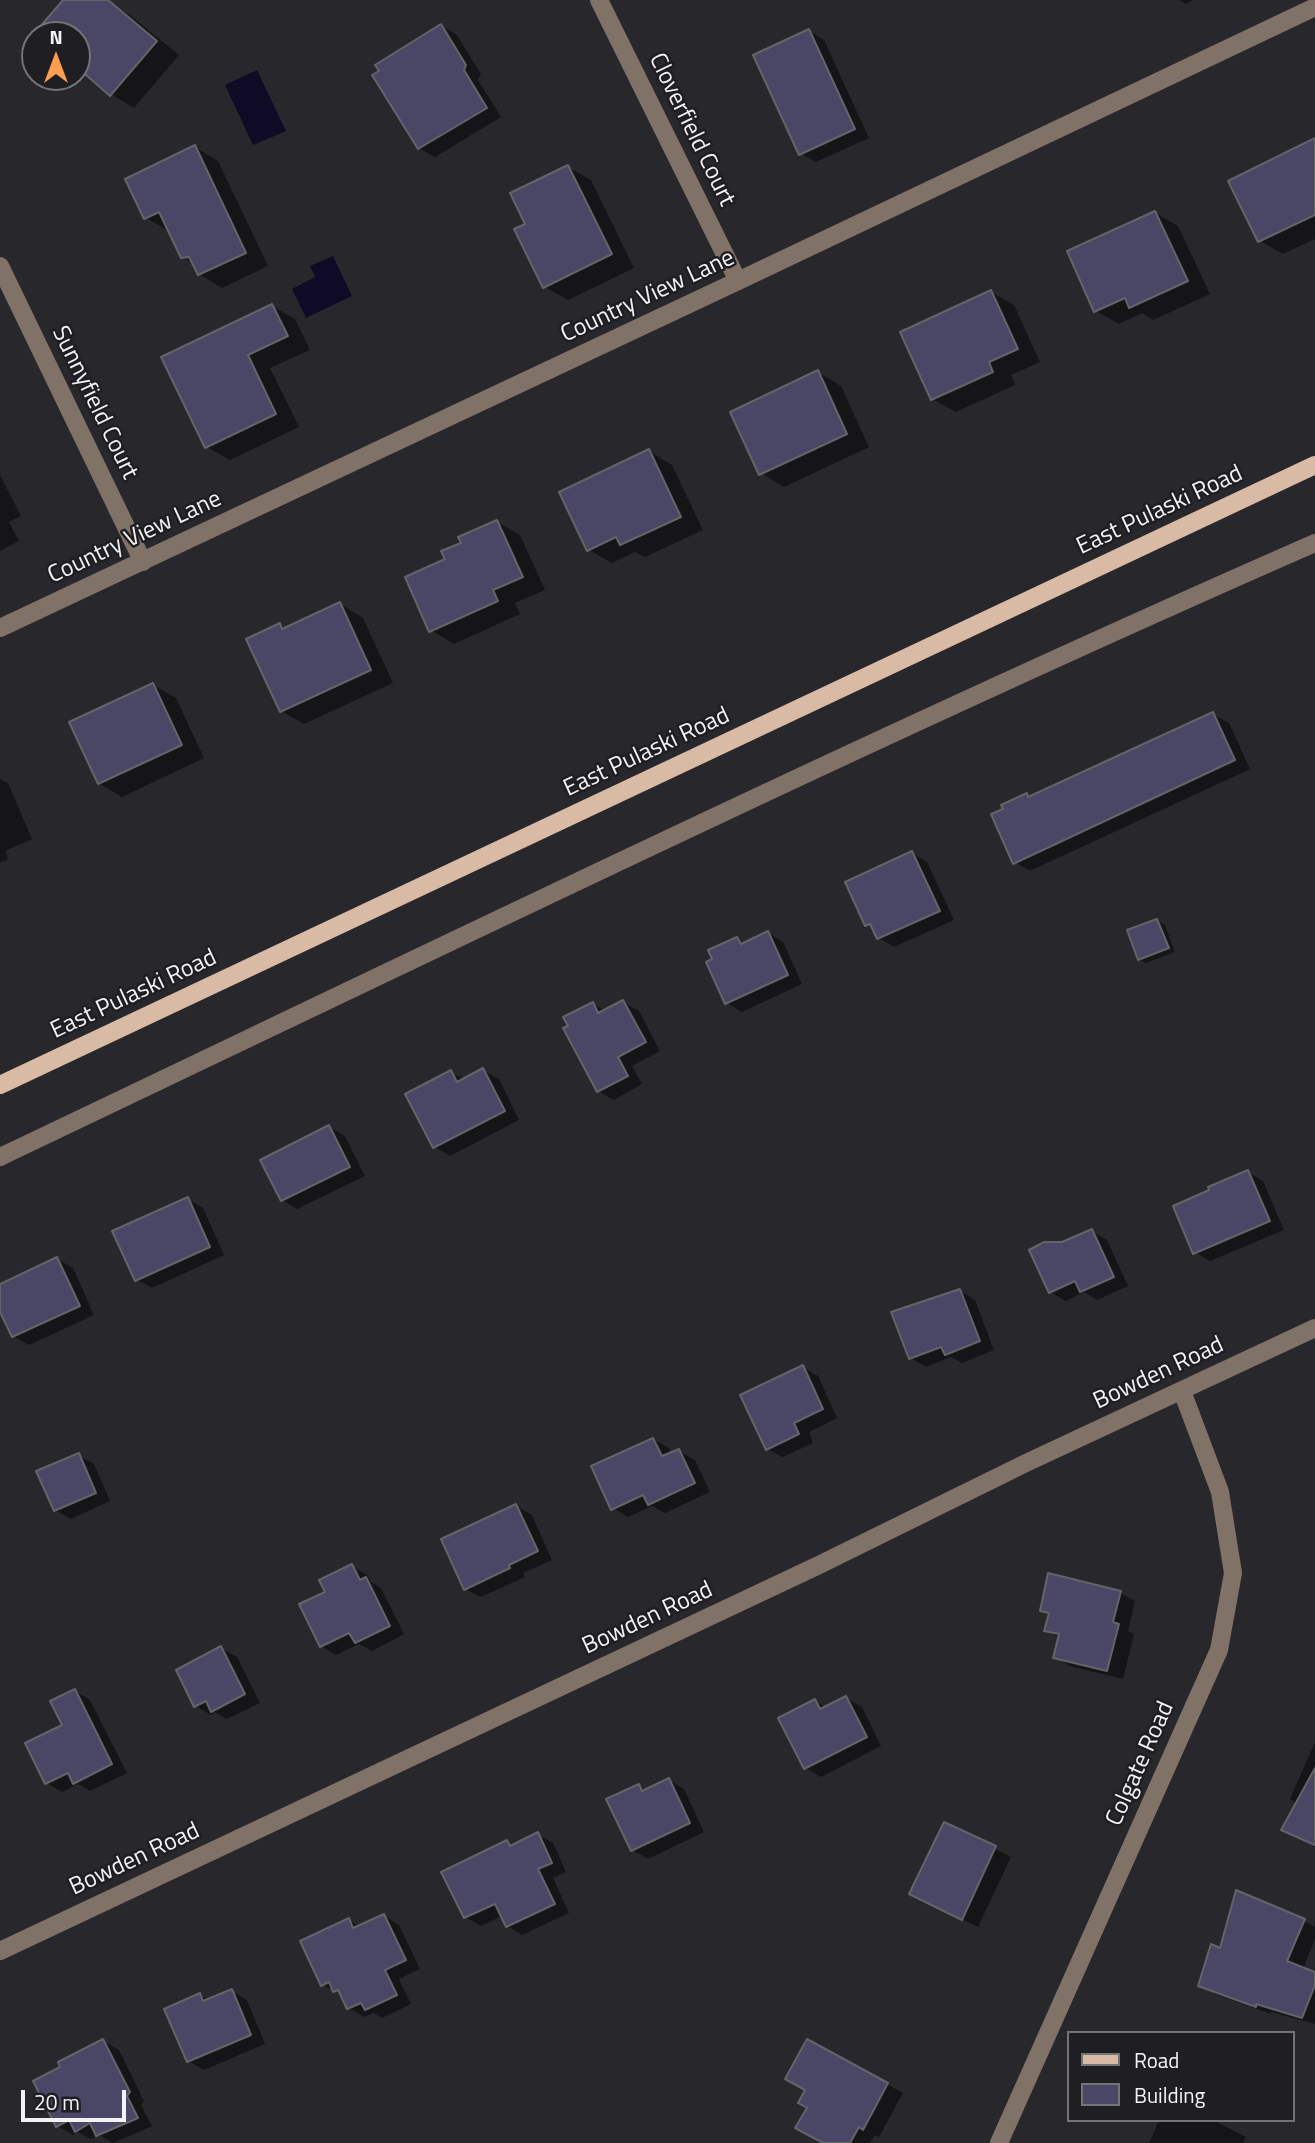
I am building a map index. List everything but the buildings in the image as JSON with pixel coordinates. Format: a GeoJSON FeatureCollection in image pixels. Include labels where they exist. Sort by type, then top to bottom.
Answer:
{"type":"FeatureCollection","features":[{"type":"Feature","properties":{"kind":"main road","name":"East Pulaski Road"},"geometry":{"type":"LineString","coordinates":[[0,1085],[1315,465]]}},
{"type":"Feature","properties":{"kind":"street","name":"Cloverfield Court"},"geometry":{"type":"LineString","coordinates":[[599,0],[738,281]]}},
{"type":"Feature","properties":{"kind":"street","name":"Country View Lane"},"geometry":{"type":"LineString","coordinates":[[0,628],[1315,7]]}},
{"type":"Feature","properties":{"kind":"street","name":"Sunnyfield Court"},"geometry":{"type":"LineString","coordinates":[[0,266],[143,562]]}},
{"type":"Feature","properties":{"kind":"street"},"geometry":{"type":"LineString","coordinates":[[0,1157],[1083,645],[1315,543]]}},
{"type":"Feature","properties":{"kind":"street","name":"Bowden Road"},"geometry":{"type":"LineString","coordinates":[[0,1951],[820,1565],[1026,1463],[1315,1328]]}},
{"type":"Feature","properties":{"kind":"street","name":"Colgate Road"},"geometry":{"type":"LineString","coordinates":[[999,2143],[1219,1650],[1233,1573],[1220,1492],[1182,1391]]}},
{"type":"Feature","properties":{"kind":"shaded area"},"geometry":{"type":"Polygon","coordinates":[[[257,70],[286,131],[253,145],[225,85],[257,70]]]}},
{"type":"Feature","properties":{"kind":"shaded area"},"geometry":{"type":"Polygon","coordinates":[[[333,256],[352,296],[306,318],[292,289],[315,277],[310,266],[333,256]]]}}]}
